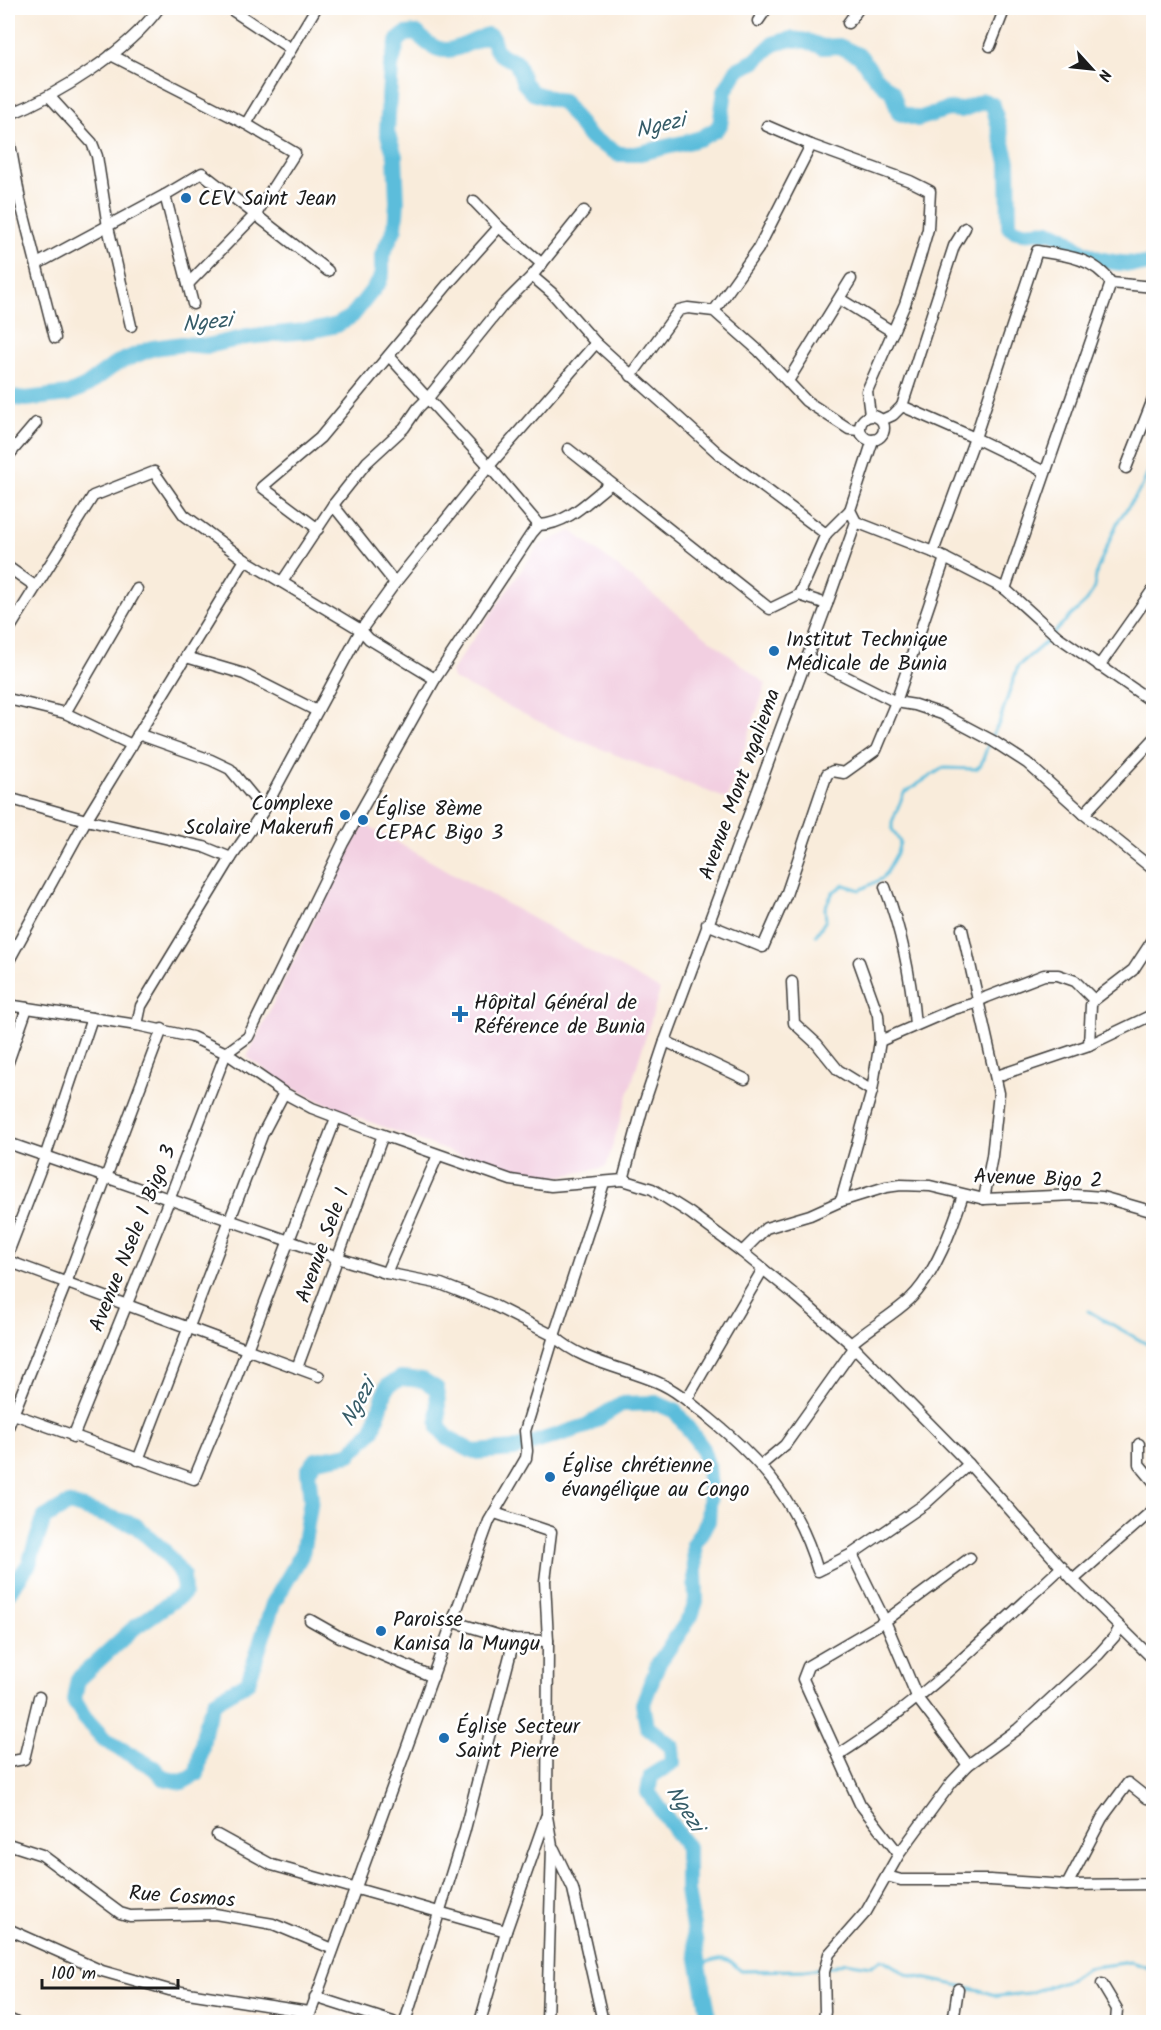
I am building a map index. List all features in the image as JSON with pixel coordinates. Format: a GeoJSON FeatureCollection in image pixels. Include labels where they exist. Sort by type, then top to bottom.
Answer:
{"type":"FeatureCollection","features":[{"type":"Feature","properties":{"kind":"street"},"geometry":{"type":"LineString","coordinates":[[8,116],[37,104],[111,55],[159,8]]}},
{"type":"Feature","properties":{"kind":"street"},"geometry":{"type":"LineString","coordinates":[[230,8],[291,48]]}},
{"type":"Feature","properties":{"kind":"street"},"geometry":{"type":"LineString","coordinates":[[246,124],[316,8]]}},
{"type":"Feature","properties":{"kind":"street"},"geometry":{"type":"LineString","coordinates":[[758,21],[767,8]]}},
{"type":"Feature","properties":{"kind":"street"},"geometry":{"type":"LineString","coordinates":[[849,23],[859,8]]}},
{"type":"Feature","properties":{"kind":"street"},"geometry":{"type":"LineString","coordinates":[[990,46],[1005,8]]}},
{"type":"Feature","properties":{"kind":"street"},"geometry":{"type":"LineString","coordinates":[[111,55],[246,124],[295,153],[256,214],[188,284]]}},
{"type":"Feature","properties":{"kind":"street"},"geometry":{"type":"LineString","coordinates":[[49,96],[92,143],[97,156],[108,227],[131,326]]}},
{"type":"Feature","properties":{"kind":"street"},"geometry":{"type":"LineString","coordinates":[[767,126],[811,145],[883,170],[930,191],[928,229],[905,304],[867,391],[870,415]]}},
{"type":"Feature","properties":{"kind":"street"},"geometry":{"type":"LineString","coordinates":[[8,133],[20,200],[56,338]]}},
{"type":"Feature","properties":{"kind":"street"},"geometry":{"type":"LineString","coordinates":[[714,311],[758,249],[811,145]]}},
{"type":"Feature","properties":{"kind":"street"},"geometry":{"type":"LineString","coordinates":[[36,264],[108,227],[202,173],[328,271]]}},
{"type":"Feature","properties":{"kind":"street"},"geometry":{"type":"LineString","coordinates":[[165,195],[193,304]]}},
{"type":"Feature","properties":{"kind":"street"},"geometry":{"type":"LineString","coordinates":[[8,202],[20,200]]}},
{"type":"Feature","properties":{"kind":"street"},"geometry":{"type":"LineString","coordinates":[[474,201],[499,227],[542,264]]}},
{"type":"Feature","properties":{"kind":"street"},"geometry":{"type":"LineString","coordinates":[[282,582],[333,505],[367,462],[404,428],[417,408],[428,398],[503,305],[532,276],[585,210]]}},
{"type":"Feature","properties":{"kind":"street"},"geometry":{"type":"LineString","coordinates":[[318,529],[262,487],[320,438],[448,284],[499,227]]}},
{"type":"Feature","properties":{"kind":"street"},"geometry":{"type":"LineString","coordinates":[[882,420],[893,415],[902,406],[954,246],[965,228]]}},
{"type":"Feature","properties":{"kind":"street"},"geometry":{"type":"LineString","coordinates":[[933,552],[975,438],[1037,251],[1077,257],[1104,272],[1111,283]]}},
{"type":"Feature","properties":{"kind":"street"},"geometry":{"type":"LineString","coordinates":[[532,276],[552,293],[596,343],[719,454],[826,534]]}},
{"type":"Feature","properties":{"kind":"street"},"geometry":{"type":"LineString","coordinates":[[788,381],[851,279]]}},
{"type":"Feature","properties":{"kind":"street"},"geometry":{"type":"LineString","coordinates":[[1111,283],[1154,288]]}},
{"type":"Feature","properties":{"kind":"street"},"geometry":{"type":"LineString","coordinates":[[1005,589],[1111,283]]}},
{"type":"Feature","properties":{"kind":"street"},"geometry":{"type":"LineString","coordinates":[[840,299],[892,332]]}},
{"type":"Feature","properties":{"kind":"street"},"geometry":{"type":"LineString","coordinates":[[631,376],[679,310],[688,308],[714,311],[759,351],[806,401],[849,429],[860,430]]}},
{"type":"Feature","properties":{"kind":"street"},"geometry":{"type":"LineString","coordinates":[[137,1025],[141,1006],[231,858],[264,810],[361,630],[395,583],[489,466],[596,343]]}},
{"type":"Feature","properties":{"kind":"street"},"geometry":{"type":"LineString","coordinates":[[389,356],[539,525]]}},
{"type":"Feature","properties":{"kind":"street"},"geometry":{"type":"LineString","coordinates":[[1126,468],[1154,397]]}},
{"type":"Feature","properties":{"kind":"street"},"geometry":{"type":"LineString","coordinates":[[902,406],[1045,472]]}},
{"type":"Feature","properties":{"kind":"street"},"geometry":{"type":"LineString","coordinates":[[870,415],[882,420],[883,433],[879,438],[867,439],[860,430],[860,423],[870,415]]}},
{"type":"Feature","properties":{"kind":"street"},"geometry":{"type":"LineString","coordinates":[[8,456],[36,423]]}},
{"type":"Feature","properties":{"kind":"street"},"geometry":{"type":"LineString","coordinates":[[568,449],[609,484],[770,609],[799,595],[826,534],[850,510],[873,440]]}},
{"type":"Feature","properties":{"kind":"street"},"geometry":{"type":"LineString","coordinates":[[8,631],[93,496],[154,472],[184,515],[245,560],[361,630],[369,639],[435,679]]}},
{"type":"Feature","properties":{"kind":"street"},"geometry":{"type":"LineString","coordinates":[[226,1053],[248,1037],[343,843],[435,679],[532,533],[539,525],[553,525],[566,519],[609,484]]}},
{"type":"Feature","properties":{"kind":"street"},"geometry":{"type":"LineString","coordinates":[[333,505],[395,583]]}},
{"type":"Feature","properties":{"kind":"street"},"geometry":{"type":"LineString","coordinates":[[850,510],[856,522],[933,552],[1005,589],[1054,634],[1154,703]]}},
{"type":"Feature","properties":{"kind":"street","name":"Avenue Mont ngaliema"},"geometry":{"type":"LineString","coordinates":[[623,1180],[642,1110],[665,1041],[856,522]]}},
{"type":"Feature","properties":{"kind":"street"},"geometry":{"type":"LineString","coordinates":[[707,924],[763,947],[786,896],[827,774],[832,771],[844,773],[876,750],[896,702],[945,558]]}},
{"type":"Feature","properties":{"kind":"street"},"geometry":{"type":"LineString","coordinates":[[8,962],[86,820],[245,560]]}},
{"type":"Feature","properties":{"kind":"street"},"geometry":{"type":"LineString","coordinates":[[8,567],[35,586]]}},
{"type":"Feature","properties":{"kind":"street"},"geometry":{"type":"LineString","coordinates":[[1099,666],[1154,588]]}},
{"type":"Feature","properties":{"kind":"street"},"geometry":{"type":"LineString","coordinates":[[64,713],[137,589]]}},
{"type":"Feature","properties":{"kind":"street"},"geometry":{"type":"LineString","coordinates":[[799,595],[827,604]]}},
{"type":"Feature","properties":{"kind":"street"},"geometry":{"type":"LineString","coordinates":[[186,657],[244,674],[317,711]]}},
{"type":"Feature","properties":{"kind":"street"},"geometry":{"type":"LineString","coordinates":[[807,657],[896,702],[915,705],[942,714],[990,739],[1027,763],[1084,814],[1153,867]]}},
{"type":"Feature","properties":{"kind":"street"},"geometry":{"type":"LineString","coordinates":[[8,699],[64,713],[132,745]]}},
{"type":"Feature","properties":{"kind":"street"},"geometry":{"type":"LineString","coordinates":[[138,735],[211,760],[230,769],[264,810]]}},
{"type":"Feature","properties":{"kind":"street"},"geometry":{"type":"LineString","coordinates":[[1084,814],[1154,739]]}},
{"type":"Feature","properties":{"kind":"street"},"geometry":{"type":"LineString","coordinates":[[8,798],[86,820],[204,847],[231,858]]}},
{"type":"Feature","properties":{"kind":"street"},"geometry":{"type":"LineString","coordinates":[[885,887],[898,921],[912,987],[915,1025]]}},
{"type":"Feature","properties":{"kind":"street"},"geometry":{"type":"LineString","coordinates":[[962,929],[999,1093],[992,1156],[984,1199]]}},
{"type":"Feature","properties":{"kind":"street"},"geometry":{"type":"LineString","coordinates":[[1089,1045],[1091,1005],[1094,1000],[1133,970],[1154,938]]}},
{"type":"Feature","properties":{"kind":"street"},"geometry":{"type":"LineString","coordinates":[[841,1202],[872,1091],[880,1041],[878,1015],[859,962]]}},
{"type":"Feature","properties":{"kind":"street"},"geometry":{"type":"LineString","coordinates":[[880,1041],[1044,975],[1058,975],[1075,981],[1094,1000]]}},
{"type":"Feature","properties":{"kind":"street"},"geometry":{"type":"LineString","coordinates":[[792,982],[794,1023],[817,1044],[838,1070],[872,1091]]}},
{"type":"Feature","properties":{"kind":"street"},"geometry":{"type":"LineString","coordinates":[[8,1005],[162,1029],[192,1037],[226,1053],[284,1093],[336,1118],[511,1180],[550,1186],[623,1180],[652,1189],[690,1213],[742,1252],[852,1346],[969,1464],[1074,1580],[1154,1660]]}},
{"type":"Feature","properties":{"kind":"street"},"geometry":{"type":"LineString","coordinates":[[8,1062],[27,1008]]}},
{"type":"Feature","properties":{"kind":"street"},"geometry":{"type":"LineString","coordinates":[[997,1076],[1089,1045],[1154,1014]]}},
{"type":"Feature","properties":{"kind":"street"},"geometry":{"type":"LineString","coordinates":[[8,1253],[45,1157],[92,1018]]}},
{"type":"Feature","properties":{"kind":"street"},"geometry":{"type":"LineString","coordinates":[[8,1427],[10,1413],[66,1283],[162,1029]]}},
{"type":"Feature","properties":{"kind":"street"},"geometry":{"type":"LineString","coordinates":[[665,1041],[745,1079]]}},
{"type":"Feature","properties":{"kind":"street","name":"Avenue Nsele I Bigo 3"},"geometry":{"type":"LineString","coordinates":[[73,1437],[226,1053]]}},
{"type":"Feature","properties":{"kind":"street"},"geometry":{"type":"LineString","coordinates":[[138,1461],[263,1133],[284,1093]]}},
{"type":"Feature","properties":{"kind":"street"},"geometry":{"type":"LineString","coordinates":[[10,1413],[138,1461],[194,1479],[248,1348],[336,1118]]}},
{"type":"Feature","properties":{"kind":"street","name":"Avenue Sele I"},"geometry":{"type":"LineString","coordinates":[[297,1368],[383,1135]]}},
{"type":"Feature","properties":{"kind":"street"},"geometry":{"type":"LineString","coordinates":[[8,1143],[338,1258],[386,1273],[441,1284],[489,1303],[554,1336],[562,1344],[597,1362],[658,1382],[687,1399],[735,1439],[761,1465],[790,1505],[809,1541],[818,1571],[852,1554],[925,1504],[969,1464]]}},
{"type":"Feature","properties":{"kind":"street"},"geometry":{"type":"LineString","coordinates":[[386,1273],[438,1155]]}},
{"type":"Feature","properties":{"kind":"street"},"geometry":{"type":"LineString","coordinates":[[8,1929],[102,1971],[169,1990],[308,2017],[434,1677],[489,1521],[526,1458],[525,1431],[604,1183]]}},
{"type":"Feature","properties":{"kind":"street","name":"Avenue Bigo 2"},"geometry":{"type":"LineString","coordinates":[[742,1252],[766,1228],[810,1215],[886,1187],[901,1185],[930,1186],[984,1199],[1075,1195],[1102,1197],[1154,1212]]}},
{"type":"Feature","properties":{"kind":"street"},"geometry":{"type":"LineString","coordinates":[[761,1465],[785,1445],[852,1346],[868,1329],[909,1300],[919,1289],[948,1237],[963,1195]]}},
{"type":"Feature","properties":{"kind":"street"},"geometry":{"type":"LineString","coordinates":[[8,1261],[319,1376]]}},
{"type":"Feature","properties":{"kind":"street"},"geometry":{"type":"LineString","coordinates":[[687,1399],[763,1269]]}},
{"type":"Feature","properties":{"kind":"street"},"geometry":{"type":"LineString","coordinates":[[1139,1444],[1139,1464],[1154,1482]]}},
{"type":"Feature","properties":{"kind":"street"},"geometry":{"type":"LineString","coordinates":[[1074,1580],[1154,1509]]}},
{"type":"Feature","properties":{"kind":"street"},"geometry":{"type":"LineString","coordinates":[[495,1513],[551,1532],[545,1581],[548,1641],[547,1816],[552,1846],[547,2022]]}},
{"type":"Feature","properties":{"kind":"street"},"geometry":{"type":"LineString","coordinates":[[852,1554],[885,1621],[918,1699],[968,1765]]}},
{"type":"Feature","properties":{"kind":"street"},"geometry":{"type":"LineString","coordinates":[[899,1854],[860,1804],[803,1679],[808,1666],[885,1621],[970,1558]]}},
{"type":"Feature","properties":{"kind":"street"},"geometry":{"type":"LineString","coordinates":[[838,1755],[918,1699],[1062,1567]]}},
{"type":"Feature","properties":{"kind":"street"},"geometry":{"type":"LineString","coordinates":[[310,1620],[340,1637],[434,1677]]}},
{"type":"Feature","properties":{"kind":"street"},"geometry":{"type":"LineString","coordinates":[[454,1622],[514,1640],[548,1641]]}},
{"type":"Feature","properties":{"kind":"street"},"geometry":{"type":"LineString","coordinates":[[823,2022],[825,1968],[829,1954],[866,1912],[899,1854],[952,1782],[968,1765],[1018,1730],[1099,1654],[1120,1627]]}},
{"type":"Feature","properties":{"kind":"street"},"geometry":{"type":"LineString","coordinates":[[405,2022],[464,1833],[514,1640]]}},
{"type":"Feature","properties":{"kind":"street"},"geometry":{"type":"LineString","coordinates":[[8,1762],[24,1760],[39,1697]]}},
{"type":"Feature","properties":{"kind":"street"},"geometry":{"type":"LineString","coordinates":[[1067,1886],[1102,1818],[1128,1783],[1147,1798],[1154,1792]]}},
{"type":"Feature","properties":{"kind":"street"},"geometry":{"type":"LineString","coordinates":[[480,2022],[506,1931],[547,1816]]}},
{"type":"Feature","properties":{"kind":"street"},"geometry":{"type":"LineString","coordinates":[[216,1835],[272,1865],[506,1931]]}},
{"type":"Feature","properties":{"kind":"street","name":"Rue Cosmos"},"geometry":{"type":"LineString","coordinates":[[8,1844],[42,1854],[120,1913],[130,1916],[215,1914],[227,1916],[273,1924],[333,1949]]}},
{"type":"Feature","properties":{"kind":"street"},"geometry":{"type":"LineString","coordinates":[[552,1846],[573,1889],[603,2022]]}},
{"type":"Feature","properties":{"kind":"street"},"geometry":{"type":"LineString","coordinates":[[887,1876],[901,1880],[990,1880],[1067,1886],[1154,1884]]}},
{"type":"Feature","properties":{"kind":"street"},"geometry":{"type":"LineString","coordinates":[[1102,1984],[1117,2009],[1116,2022]]}},
{"type":"Feature","properties":{"kind":"street"},"geometry":{"type":"LineString","coordinates":[[953,2022],[958,1989]]}},
{"type":"Feature","properties":{"kind":"street"},"geometry":{"type":"LineString","coordinates":[[315,1997],[393,2022]]}},
{"type":"Feature","properties":{"kind":"street"},"geometry":{"type":"LineString","coordinates":[[8,2019],[15,2022]]}},
{"type":"Feature","properties":{"kind":"shaded area"},"geometry":{"type":"Polygon","coordinates":[[[572,531],[766,684],[727,799],[566,735],[453,679],[451,671],[539,545],[572,531]]]}},
{"type":"Feature","properties":{"kind":"shaded area","name":"Hôpital Général de Référence de Bunia"},"geometry":{"type":"Polygon","coordinates":[[[361,822],[660,990],[606,1167],[547,1179],[461,1156],[341,1111],[288,1086],[247,1057],[361,822]]]}},
{"type":"Feature","properties":{"kind":"waterway","name":"Ngezi"},"geometry":{"type":"LineString","coordinates":[[8,397],[26,399],[68,394],[86,386],[117,363],[153,348],[183,344],[207,346],[247,337],[315,330],[337,325],[352,316],[379,282],[382,273],[382,255],[395,228],[397,202],[395,156],[387,132],[391,66],[398,40],[406,34],[417,33],[426,42],[442,50],[458,48],[487,35],[492,37],[500,54],[516,61],[524,83],[533,93],[563,102],[589,137],[619,154],[636,154],[687,142],[701,138],[715,130],[720,125],[725,91],[737,70],[755,61],[773,44],[791,39],[807,41],[823,47],[839,46],[860,56],[876,78],[892,92],[899,113],[918,119],[948,109],[961,110],[984,101],[993,105],[1008,162],[1009,227],[1019,232],[1054,233],[1093,257],[1118,263],[1154,265]]}},
{"type":"Feature","properties":{"kind":"waterway"},"geometry":{"type":"LineString","coordinates":[[992,736],[999,723],[1018,666],[1087,601],[1094,588],[1097,570],[1118,521],[1142,487],[1154,458]]}},
{"type":"Feature","properties":{"kind":"waterway"},"geometry":{"type":"LineString","coordinates":[[816,935],[826,920],[825,908],[833,892],[844,885],[860,890],[883,878],[897,853],[900,842],[892,829],[892,822],[904,793],[943,768],[976,769],[981,765],[989,742]]}},
{"type":"Feature","properties":{"kind":"waterway"},"geometry":{"type":"LineString","coordinates":[[1088,1311],[1154,1348]]}},
{"type":"Feature","properties":{"kind":"waterway","name":"Ngezi"},"geometry":{"type":"LineString","coordinates":[[8,1593],[29,1564],[44,1518],[69,1504],[135,1525],[164,1551],[183,1576],[184,1593],[134,1628],[78,1679],[74,1700],[84,1717],[105,1740],[154,1768],[163,1778],[182,1782],[197,1774],[206,1723],[215,1701],[248,1682],[273,1604],[302,1554],[311,1500],[308,1471],[316,1460],[350,1454],[373,1430],[387,1386],[401,1378],[423,1380],[437,1389],[439,1428],[449,1439],[474,1452],[514,1449],[586,1426],[621,1404],[656,1403],[675,1411],[701,1446],[708,1467],[710,1490],[708,1521],[694,1544],[696,1601],[691,1616],[658,1664],[643,1704],[647,1726],[672,1747],[673,1762],[651,1776],[648,1792],[687,1847],[687,1890],[710,2022]]}},
{"type":"Feature","properties":{"kind":"waterway"},"geometry":{"type":"LineString","coordinates":[[699,1965],[726,1959],[741,1971],[805,1970],[831,1967],[845,1962],[871,1966],[882,1959],[908,1975],[998,1996],[1029,1993],[1071,1979],[1087,1968],[1130,1962],[1147,1967],[1154,1974]]}},
{"type":"Feature","properties":{"kind":"place","name":"CEV Saint Jean"},"geometry":{"type":"Point","coordinates":[186,198]}},
{"type":"Feature","properties":{"kind":"place","name":"Institut Technique Médicale de Bunia"},"geometry":{"type":"Point","coordinates":[774,651]}},
{"type":"Feature","properties":{"kind":"place","name":"Complexe Scolaire Makerufi"},"geometry":{"type":"Point","coordinates":[345,815]}},
{"type":"Feature","properties":{"kind":"place","name":"Église 8ème CEPAC Bigo 3"},"geometry":{"type":"Point","coordinates":[363,820]}},
{"type":"Feature","properties":{"kind":"place","name":"Hôpital Général de Référence de Bunia"},"geometry":{"type":"Point","coordinates":[460,1014]}},
{"type":"Feature","properties":{"kind":"place","name":"Église chrétienne évangélique au Congo"},"geometry":{"type":"Point","coordinates":[550,1477]}},
{"type":"Feature","properties":{"kind":"place","name":"Paroisse Kanisa la Mungu"},"geometry":{"type":"Point","coordinates":[381,1631]}},
{"type":"Feature","properties":{"kind":"place","name":"Église Secteur Saint Pierre"},"geometry":{"type":"Point","coordinates":[444,1738]}}]}
